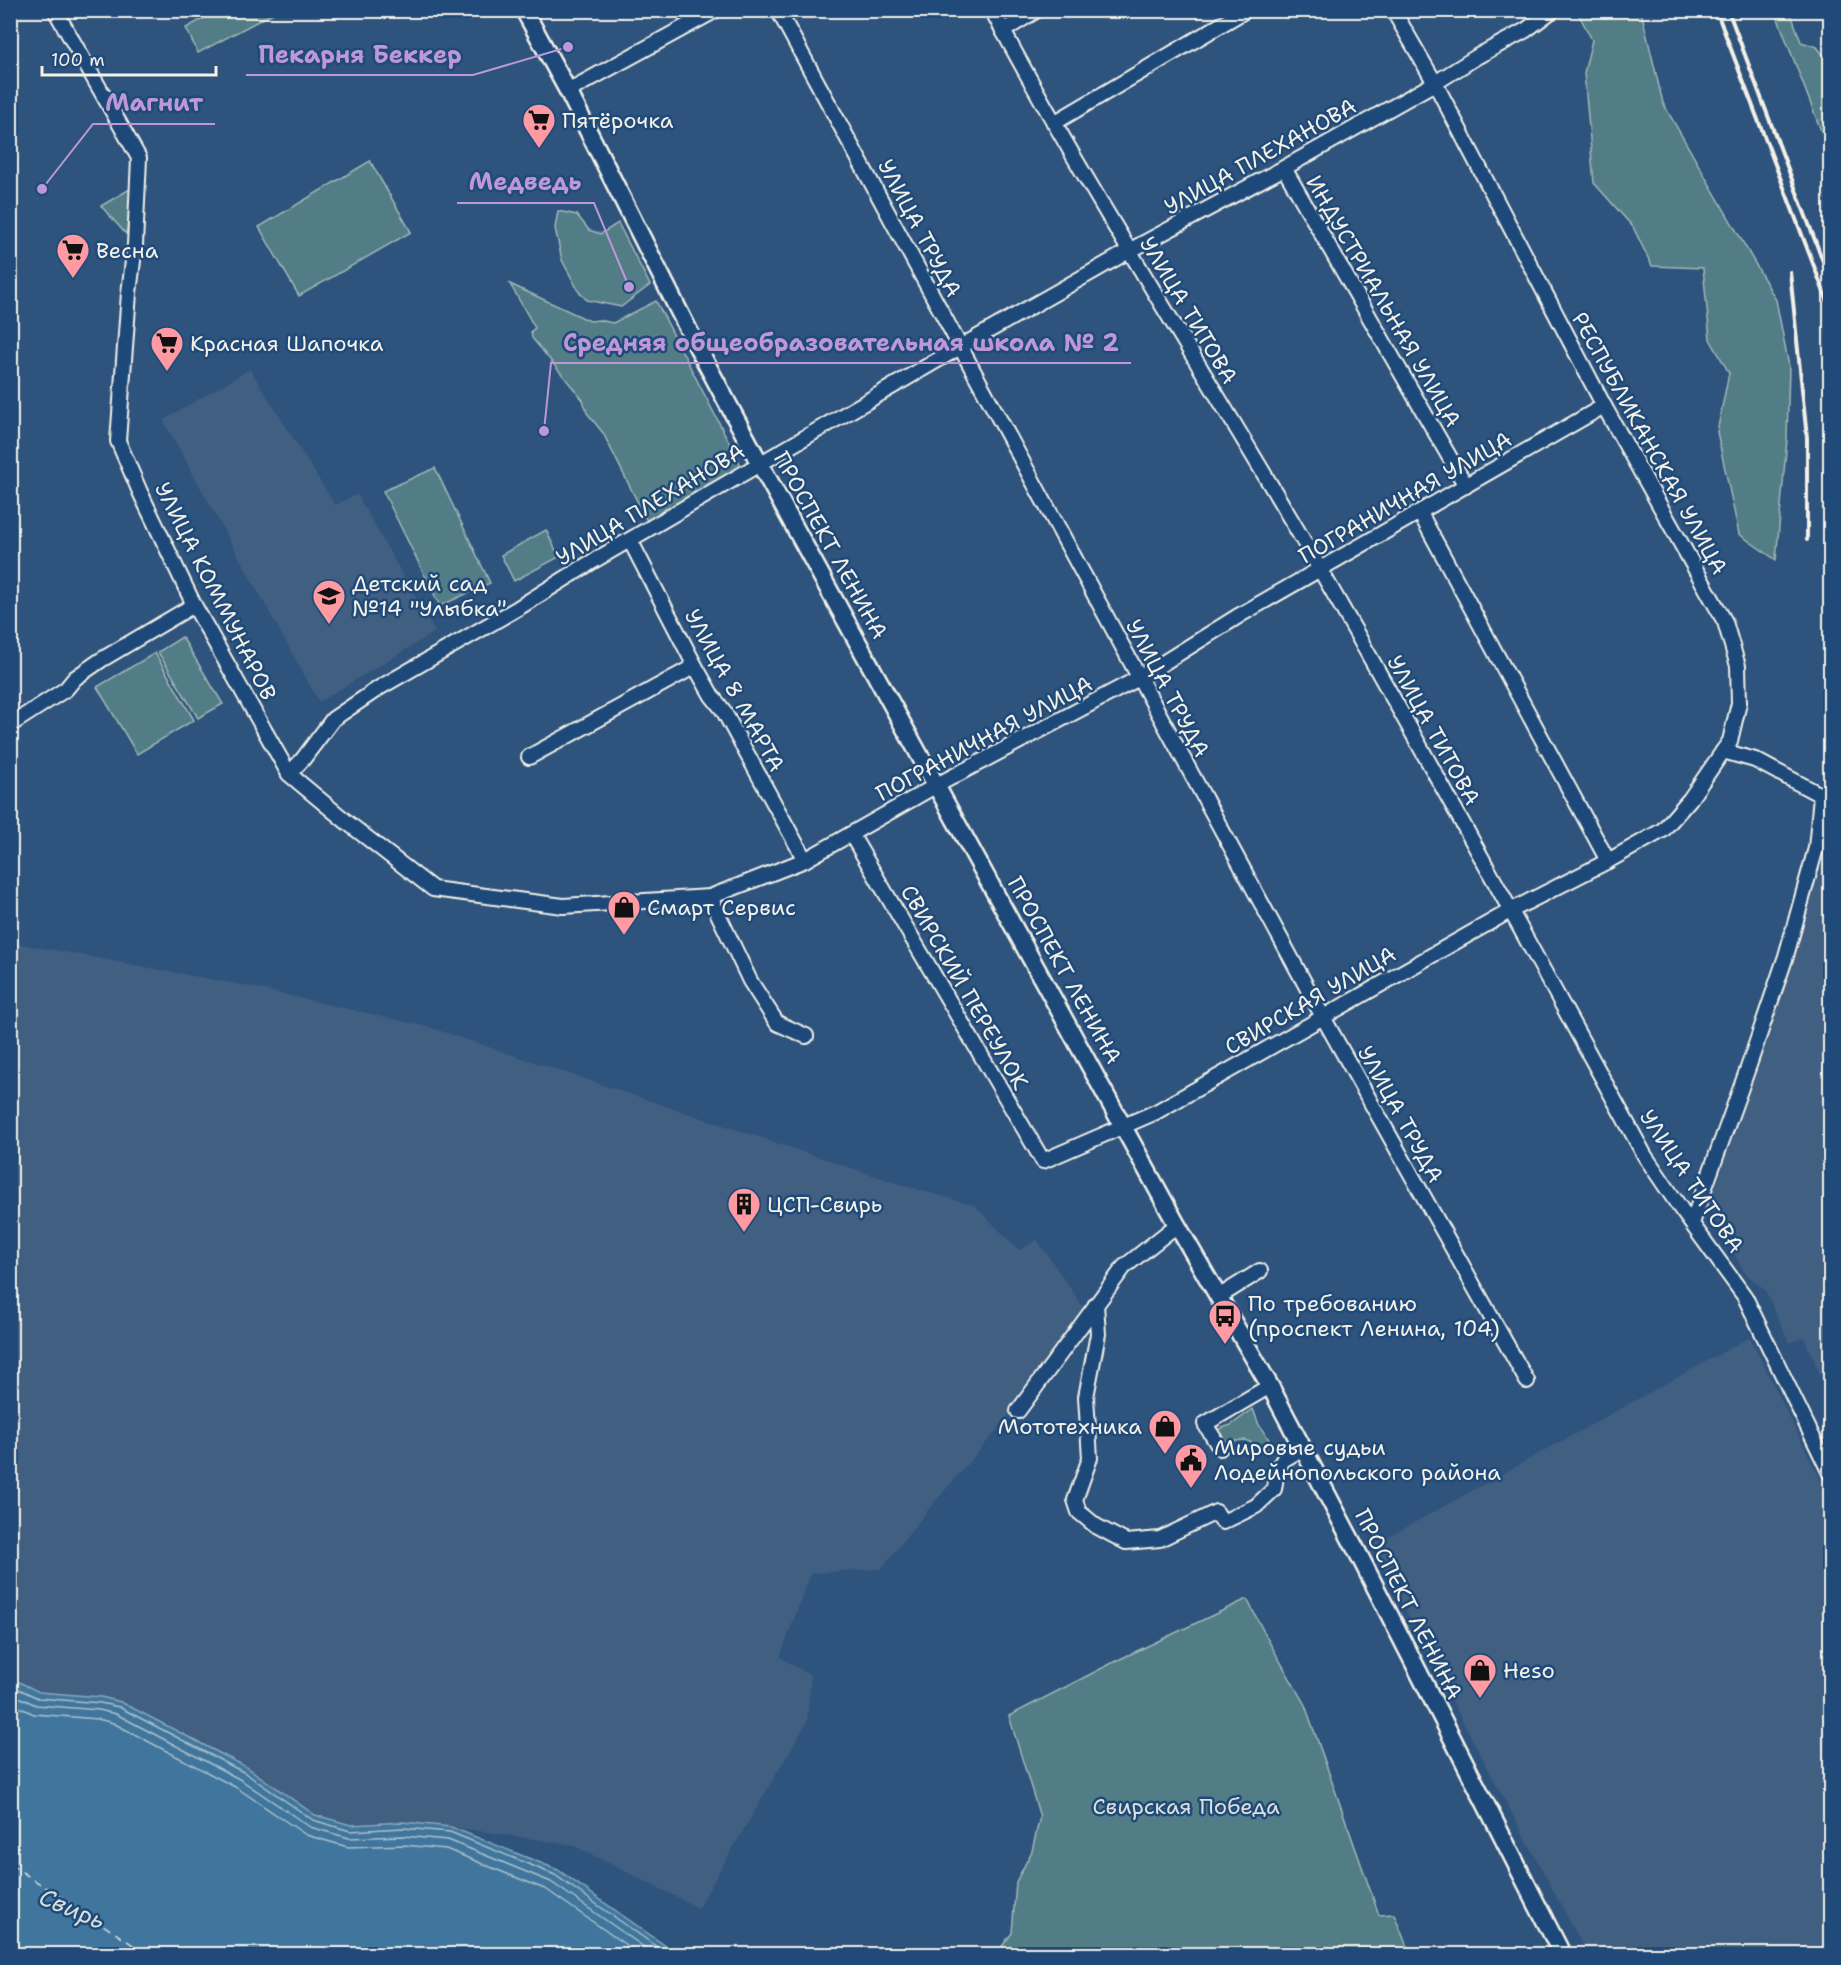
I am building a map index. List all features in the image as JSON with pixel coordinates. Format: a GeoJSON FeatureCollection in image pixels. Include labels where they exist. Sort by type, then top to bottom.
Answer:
{"type":"FeatureCollection","features":[{"type":"Feature","properties":{"kind":"main road","name":"ПРОСПЕКТ ЛЕНИНА"},"geometry":{"type":"LineString","coordinates":[[524,10],[761,464],[1177,1225],[1270,1386],[1362,1561],[1562,1954]]}},
{"type":"Feature","properties":{"kind":"street","name":"УЛИЦА КОММУНАРОВ"},"geometry":{"type":"LineString","coordinates":[[55,10],[139,158],[135,245],[129,293],[118,441],[194,604],[289,774],[348,823]]}},
{"type":"Feature","properties":{"kind":"street","name":"УЛИЦА ТРУДА"},"geometry":{"type":"LineString","coordinates":[[778,10],[1323,1017],[1527,1381]]}},
{"type":"Feature","properties":{"kind":"street","name":"УЛИЦА ТИТОВА"},"geometry":{"type":"LineString","coordinates":[[992,10],[1054,123],[1320,570],[1645,1156],[1745,1297],[1830,1473]]}},
{"type":"Feature","properties":{"kind":"street"},"geometry":{"type":"LineString","coordinates":[[1003,31],[1037,10]]}},
{"type":"Feature","properties":{"kind":"street"},"geometry":{"type":"LineString","coordinates":[[1054,123],[1246,10]]}},
{"type":"Feature","properties":{"kind":"street","name":"РЕСПУБЛИКАНСКАЯ УЛИЦА"},"geometry":{"type":"LineString","coordinates":[[1393,10],[1435,83],[1604,406],[1725,622],[1738,666],[1739,703],[1730,741],[1690,799],[1663,830],[1595,868]]}},
{"type":"Feature","properties":{"kind":"street","name":"УЛИЦА ПЛЕХАНОВА"},"geometry":{"type":"LineString","coordinates":[[289,774],[333,719],[379,688],[960,347],[1129,251],[1284,168],[1435,83],[1526,30],[1553,10]]}},
{"type":"Feature","properties":{"kind":"street"},"geometry":{"type":"LineString","coordinates":[[568,91],[713,11]]}},
{"type":"Feature","properties":{"kind":"street","name":"ИНДУСТРИАЛЬНАЯ УЛИЦА"},"geometry":{"type":"LineString","coordinates":[[1284,168],[1466,486]]}},
{"type":"Feature","properties":{"kind":"street","name":"ПОГРАНИЧНАЯ УЛИЦА"},"geometry":{"type":"LineString","coordinates":[[348,823],[433,889],[563,906],[710,897],[805,860],[937,785],[1139,678],[1240,615],[1604,406]]}},
{"type":"Feature","properties":{"kind":"street"},"geometry":{"type":"LineString","coordinates":[[1419,513],[1608,861]]}},
{"type":"Feature","properties":{"kind":"street","name":"УЛИЦА 8 МАРТА"},"geometry":{"type":"LineString","coordinates":[[630,540],[695,666],[723,710],[805,860]]}},
{"type":"Feature","properties":{"kind":"street"},"geometry":{"type":"LineString","coordinates":[[10,725],[66,689],[75,678],[101,660],[194,604]]}},
{"type":"Feature","properties":{"kind":"street"},"geometry":{"type":"LineString","coordinates":[[529,757],[695,666]]}},
{"type":"Feature","properties":{"kind":"street"},"geometry":{"type":"LineString","coordinates":[[1692,1223],[1786,956],[1816,848],[1826,798],[1755,760],[1723,751]]}},
{"type":"Feature","properties":{"kind":"street","name":"СВИРСКИЙ ПЕРЕУЛОК"},"geometry":{"type":"LineString","coordinates":[[851,834],[1043,1161]]}},
{"type":"Feature","properties":{"kind":"street","name":"СВИРСКАЯ УЛИЦА"},"geometry":{"type":"LineString","coordinates":[[1043,1161],[1156,1112],[1510,911],[1595,868]]}},
{"type":"Feature","properties":{"kind":"street"},"geometry":{"type":"LineString","coordinates":[[710,897],[750,981],[777,1023],[806,1036]]}},
{"type":"Feature","properties":{"kind":"street"},"geometry":{"type":"LineString","coordinates":[[1018,1411],[1124,1267],[1177,1225]]}},
{"type":"Feature","properties":{"kind":"street"},"geometry":{"type":"LineString","coordinates":[[1220,1296],[1260,1272]]}},
{"type":"Feature","properties":{"kind":"street"},"geometry":{"type":"LineString","coordinates":[[1096,1304],[1098,1334],[1086,1397],[1090,1458],[1075,1500],[1079,1512],[1096,1526],[1126,1542],[1160,1539],[1216,1512],[1223,1521],[1256,1506],[1274,1489],[1277,1470],[1283,1460],[1303,1448]]}},
{"type":"Feature","properties":{"kind":"street"},"geometry":{"type":"LineString","coordinates":[[1220,1448],[1205,1424],[1270,1386]]}},
{"type":"Feature","properties":{"kind":"shaded area"},"geometry":{"type":"Polygon","coordinates":[[[250,369],[335,505],[357,494],[435,632],[319,702],[163,420],[250,369]]]}},
{"type":"Feature","properties":{"kind":"shaded area"},"geometry":{"type":"Polygon","coordinates":[[[1830,848],[1830,1399],[1804,1337],[1789,1343],[1765,1290],[1744,1272],[1709,1206],[1830,848]]]}},
{"type":"Feature","properties":{"kind":"shaded area"},"geometry":{"type":"Polygon","coordinates":[[[10,942],[243,985],[429,1027],[906,1186],[974,1205],[1019,1250],[1037,1240],[1082,1305],[1081,1316],[998,1429],[881,1569],[811,1573],[780,1657],[811,1676],[807,1722],[698,1908],[572,1845],[403,1822],[351,1825],[315,1815],[248,1768],[121,1702],[39,1692],[11,1678],[10,942]]]}},
{"type":"Feature","properties":{"kind":"shaded area"},"geometry":{"type":"Polygon","coordinates":[[[1750,1337],[1830,1499],[1830,1954],[1587,1954],[1372,1546],[1750,1337]]]}},
{"type":"Feature","properties":{"kind":"green space"},"geometry":{"type":"Polygon","coordinates":[[[217,11],[277,11],[198,53],[186,28],[217,11]]]}},
{"type":"Feature","properties":{"kind":"green space"},"geometry":{"type":"Polygon","coordinates":[[[1577,11],[1641,11],[1663,103],[1776,300],[1789,366],[1787,439],[1776,560],[1739,534],[1717,432],[1729,373],[1710,339],[1703,268],[1652,266],[1633,227],[1594,183],[1584,73],[1592,40],[1577,11]]]}},
{"type":"Feature","properties":{"kind":"green space"},"geometry":{"type":"Polygon","coordinates":[[[1775,11],[1790,11],[1801,42],[1817,47],[1830,64],[1830,154],[1775,11]]]}},
{"type":"Feature","properties":{"kind":"green space"},"geometry":{"type":"Polygon","coordinates":[[[370,161],[411,232],[299,296],[259,227],[370,161]]]}},
{"type":"Feature","properties":{"kind":"green space"},"geometry":{"type":"Polygon","coordinates":[[[135,186],[126,234],[101,206],[135,186]]]}},
{"type":"Feature","properties":{"kind":"green space"},"geometry":{"type":"Polygon","coordinates":[[[558,211],[577,215],[589,230],[601,234],[618,223],[650,285],[621,307],[587,300],[579,292],[562,260],[555,228],[558,211]]]}},
{"type":"Feature","properties":{"kind":"green space"},"geometry":{"type":"Polygon","coordinates":[[[510,284],[590,321],[613,323],[656,301],[745,473],[649,525],[603,433],[587,413],[583,400],[532,338],[531,331],[535,328],[510,284]]]}},
{"type":"Feature","properties":{"kind":"green space"},"geometry":{"type":"Polygon","coordinates":[[[435,468],[490,583],[440,606],[383,491],[435,468]]]}},
{"type":"Feature","properties":{"kind":"green space"},"geometry":{"type":"Polygon","coordinates":[[[546,530],[559,557],[514,581],[501,555],[546,530]]]}},
{"type":"Feature","properties":{"kind":"green space"},"geometry":{"type":"Polygon","coordinates":[[[1830,548],[1830,611],[1826,578],[1830,548]]]}},
{"type":"Feature","properties":{"kind":"green space"},"geometry":{"type":"Polygon","coordinates":[[[182,637],[223,704],[198,718],[158,652],[182,637]]]}},
{"type":"Feature","properties":{"kind":"green space"},"geometry":{"type":"Polygon","coordinates":[[[155,653],[194,720],[137,754],[97,687],[155,653]]]}},
{"type":"Feature","properties":{"kind":"green space"},"geometry":{"type":"Polygon","coordinates":[[[1253,1409],[1259,1425],[1276,1450],[1267,1449],[1245,1440],[1224,1442],[1216,1430],[1231,1425],[1253,1409]]]}},
{"type":"Feature","properties":{"kind":"green space","name":"Свирская Победа"},"geometry":{"type":"Polygon","coordinates":[[[1247,1599],[1305,1705],[1379,1915],[1394,1914],[1410,1954],[996,1954],[1012,1933],[1016,1882],[1032,1851],[1040,1817],[1009,1716],[1118,1660],[1247,1599]]]}},
{"type":"Feature","properties":{"kind":"water","name":"Свирь"},"geometry":{"type":"Polygon","coordinates":[[[11,1678],[39,1692],[101,1697],[121,1702],[248,1768],[315,1815],[351,1825],[403,1822],[451,1827],[558,1870],[677,1954],[11,1954],[11,1678]]]}},
{"type":"Feature","properties":{"kind":"ferry route"},"geometry":{"type":"LineString","coordinates":[[10,1864],[147,1954]]}},
{"type":"Feature","properties":{"kind":"railway"},"geometry":{"type":"LineString","coordinates":[[1716,10],[1830,308]]}},
{"type":"Feature","properties":{"kind":"railway"},"geometry":{"type":"LineString","coordinates":[[1728,10],[1830,280]]}},
{"type":"Feature","properties":{"kind":"railway"},"geometry":{"type":"LineString","coordinates":[[1790,272],[1807,438],[1807,540]]}},
{"type":"Feature","properties":{"kind":"place","name":"Пекарня Беккер"},"geometry":{"type":"Point","coordinates":[568,47]}},
{"type":"Feature","properties":{"kind":"place","name":"Пятёрочка"},"geometry":{"type":"Point","coordinates":[539,149]}},
{"type":"Feature","properties":{"kind":"place","name":"Магнит"},"geometry":{"type":"Point","coordinates":[42,189]}},
{"type":"Feature","properties":{"kind":"place","name":"Весна"},"geometry":{"type":"Point","coordinates":[73,279]}},
{"type":"Feature","properties":{"kind":"place","name":"Медведь"},"geometry":{"type":"Point","coordinates":[629,287]}},
{"type":"Feature","properties":{"kind":"place","name":"Красная Шапочка"},"geometry":{"type":"Point","coordinates":[167,372]}},
{"type":"Feature","properties":{"kind":"place","name":"Средняя общеобразовательная школа № 2"},"geometry":{"type":"Point","coordinates":[544,431]}},
{"type":"Feature","properties":{"kind":"place","name":"Детский сад №14 \"Улыбка\""},"geometry":{"type":"Point","coordinates":[329,625]}},
{"type":"Feature","properties":{"kind":"place","name":"Смарт Сервис"},"geometry":{"type":"Point","coordinates":[624,936]}},
{"type":"Feature","properties":{"kind":"place","name":"ЦСП-Свирь"},"geometry":{"type":"Point","coordinates":[744,1233]}},
{"type":"Feature","properties":{"kind":"place","name":"По требованию (проспект Ленина, 104)"},"geometry":{"type":"Point","coordinates":[1225,1345]}},
{"type":"Feature","properties":{"kind":"place","name":"Мототехника"},"geometry":{"type":"Point","coordinates":[1165,1455]}},
{"type":"Feature","properties":{"kind":"place","name":"Мировые судьи Лодейнопольского района"},"geometry":{"type":"Point","coordinates":[1191,1489]}},
{"type":"Feature","properties":{"kind":"place","name":"Heso"},"geometry":{"type":"Point","coordinates":[1480,1699]}}]}
